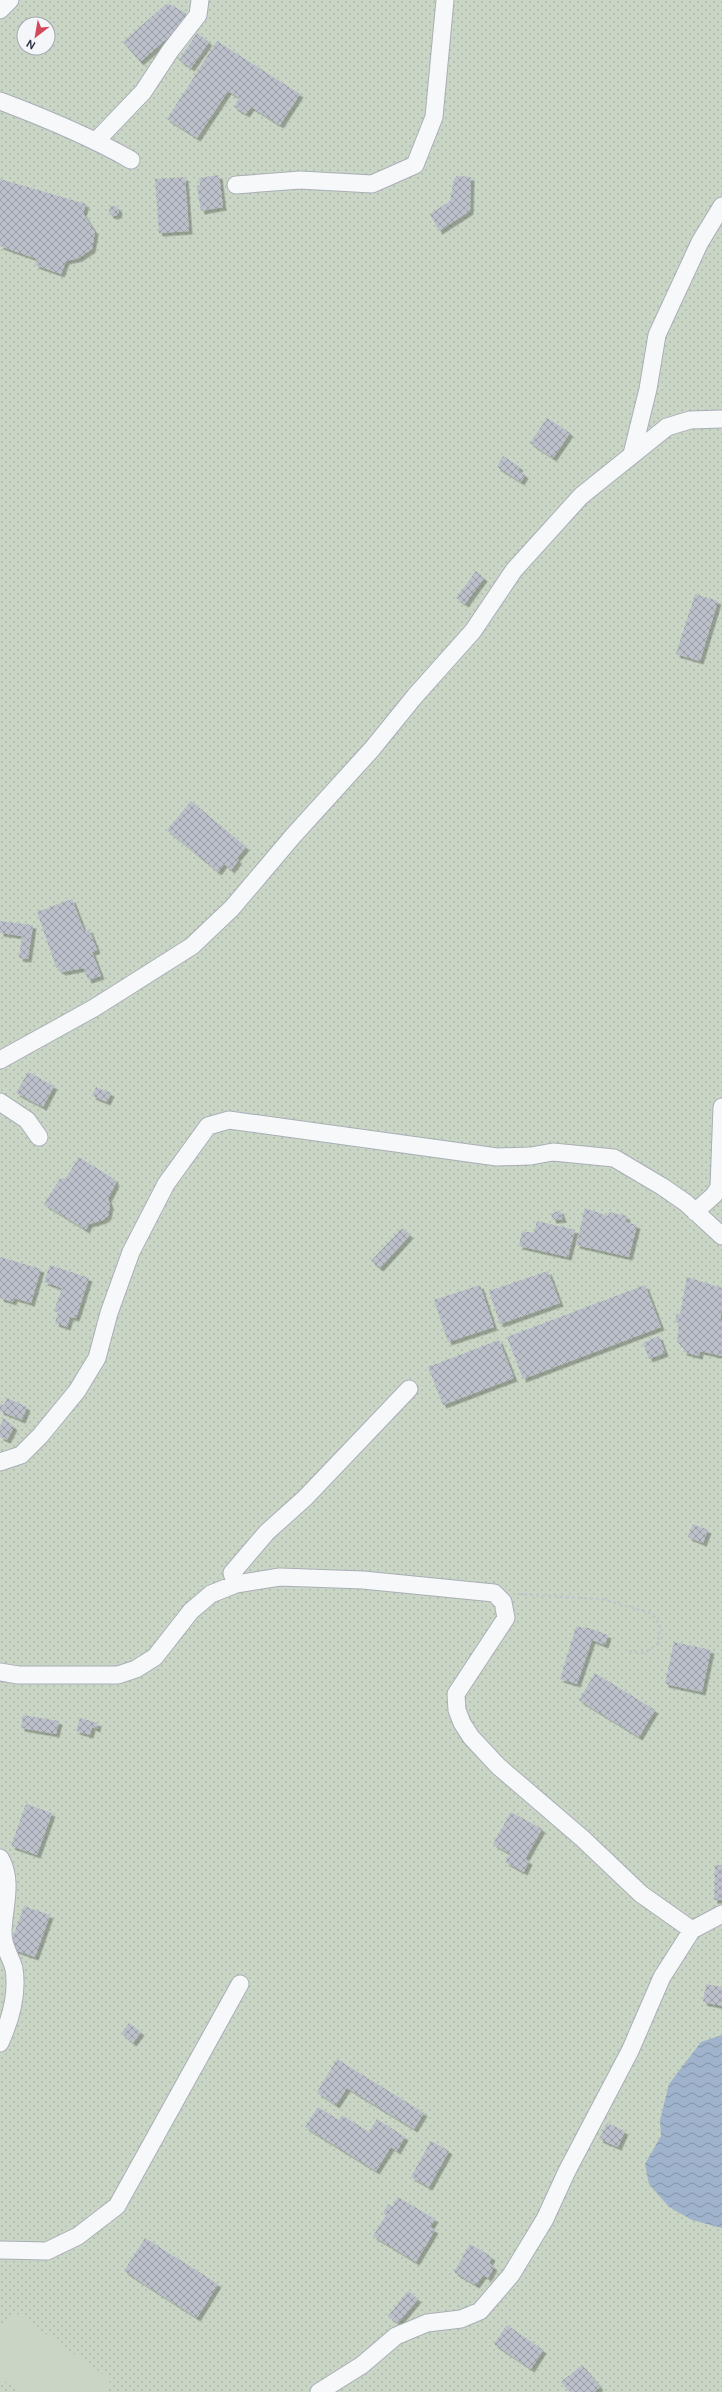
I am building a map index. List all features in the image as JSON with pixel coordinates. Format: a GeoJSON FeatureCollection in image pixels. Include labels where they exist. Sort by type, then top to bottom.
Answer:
{"type":"FeatureCollection","features":[{"type":"Feature","properties":{"kind":"street"},"geometry":{"type":"LineString","coordinates":[[0,10],[10,0]]}},
{"type":"Feature","properties":{"kind":"street"},"geometry":{"type":"LineString","coordinates":[[96,141],[143,92],[170,51],[198,15],[200,0]]}},
{"type":"Feature","properties":{"kind":"street"},"geometry":{"type":"LineString","coordinates":[[236,185],[300,180],[372,184],[415,165],[434,117],[445,0]]}},
{"type":"Feature","properties":{"kind":"street"},"geometry":{"type":"LineString","coordinates":[[0,101],[41,116],[96,141],[131,160]]}},
{"type":"Feature","properties":{"kind":"street"},"geometry":{"type":"LineString","coordinates":[[632,454],[648,389],[657,335],[700,242],[722,206]]}},
{"type":"Feature","properties":{"kind":"street"},"geometry":{"type":"LineString","coordinates":[[0,1060],[32,1044],[143,978],[192,946],[232,908],[473,631],[514,570],[581,496],[666,427],[690,420],[722,419]]}},
{"type":"Feature","properties":{"kind":"street"},"geometry":{"type":"LineString","coordinates":[[0,1102],[27,1120],[39,1137]]}},
{"type":"Feature","properties":{"kind":"street"},"geometry":{"type":"LineString","coordinates":[[695,1212],[714,1195],[719,1187],[722,1107]]}},
{"type":"Feature","properties":{"kind":"street"},"geometry":{"type":"LineString","coordinates":[[0,1462],[21,1455],[40,1436],[77,1391],[97,1358],[109,1313],[131,1252],[166,1184],[208,1126],[229,1120],[250,1122],[497,1157],[531,1156],[553,1152],[614,1158],[663,1187],[686,1203],[722,1236]]}},
{"type":"Feature","properties":{"kind":"street"},"geometry":{"type":"LineString","coordinates":[[236,1584],[232,1573],[262,1537],[305,1498],[409,1389]]}},
{"type":"Feature","properties":{"kind":"street"},"geometry":{"type":"LineString","coordinates":[[0,1672],[18,1675],[118,1675],[136,1669],[155,1657],[191,1611],[211,1594],[236,1584],[280,1577],[363,1580],[494,1593],[503,1602],[506,1618],[456,1694],[457,1710],[462,1723],[471,1737],[498,1766],[582,1838],[641,1894],[692,1930]]}},
{"type":"Feature","properties":{"kind":"street"},"geometry":{"type":"LineString","coordinates":[[0,1858],[8,1887],[3,1934],[6,1953],[14,1968],[14,1994],[8,2024],[0,2043]]}},
{"type":"Feature","properties":{"kind":"street"},"geometry":{"type":"LineString","coordinates":[[319,2392],[362,2365],[396,2336],[426,2324],[461,2319],[480,2311],[511,2275],[545,2219],[567,2170],[630,2051],[662,1977],[692,1930],[722,1914]]}},
{"type":"Feature","properties":{"kind":"street"},"geometry":{"type":"LineString","coordinates":[[0,2250],[47,2251],[78,2236],[117,2206],[240,1984]]}},
{"type":"Feature","properties":{"kind":"path"},"geometry":{"type":"LineString","coordinates":[[494,1593],[601,1599],[651,1612],[660,1625],[658,1644],[644,1653],[627,1651]]}},
{"type":"Feature","properties":{"kind":"green space"},"geometry":{"type":"Polygon","coordinates":[[[0,0],[722,0],[722,2392],[0,2392],[0,0]]]}},
{"type":"Feature","properties":{"kind":"green space"},"geometry":{"type":"Polygon","coordinates":[[[13,2311],[111,2380],[103,2392],[20,2392],[0,2378],[0,2330],[13,2311]]]}},
{"type":"Feature","properties":{"kind":"water"},"geometry":{"type":"Polygon","coordinates":[[[722,2035],[722,2228],[692,2220],[669,2207],[649,2184],[645,2164],[661,2136],[660,2120],[669,2084],[701,2042],[722,2035]]]}},
{"type":"Feature","properties":{"kind":"building"},"geometry":{"type":"Polygon","coordinates":[[[166,4],[169,4],[186,13],[187,21],[140,62],[123,42],[166,4]]]}},
{"type":"Feature","properties":{"kind":"building"},"geometry":{"type":"Polygon","coordinates":[[[197,33],[209,42],[191,68],[179,60],[197,33]]]}},
{"type":"Feature","properties":{"kind":"building"},"geometry":{"type":"Polygon","coordinates":[[[217,41],[300,94],[280,125],[251,107],[246,114],[234,107],[239,98],[228,91],[197,138],[167,119],[217,41]]]}},
{"type":"Feature","properties":{"kind":"building"},"geometry":{"type":"Polygon","coordinates":[[[219,175],[223,207],[201,211],[197,186],[200,185],[199,178],[219,175]]]}},
{"type":"Feature","properties":{"kind":"building"},"geometry":{"type":"Polygon","coordinates":[[[457,176],[471,177],[470,211],[439,231],[430,214],[450,201],[454,179],[457,176]]]}},
{"type":"Feature","properties":{"kind":"building"},"geometry":{"type":"Polygon","coordinates":[[[185,177],[189,231],[159,233],[155,179],[185,177]]]}},
{"type":"Feature","properties":{"kind":"building"},"geometry":{"type":"Polygon","coordinates":[[[0,179],[86,204],[83,213],[95,232],[92,249],[79,258],[66,261],[61,274],[35,265],[37,259],[0,246],[0,179]]]}},
{"type":"Feature","properties":{"kind":"building"},"geometry":{"type":"Polygon","coordinates":[[[112,206],[116,206],[119,211],[116,216],[112,216],[109,213],[109,209],[112,206]]]}},
{"type":"Feature","properties":{"kind":"building"},"geometry":{"type":"Polygon","coordinates":[[[547,418],[570,433],[553,458],[530,443],[547,418]]]}},
{"type":"Feature","properties":{"kind":"building"},"geometry":{"type":"Polygon","coordinates":[[[503,456],[520,467],[518,470],[525,475],[521,482],[497,467],[503,456]]]}},
{"type":"Feature","properties":{"kind":"building"},"geometry":{"type":"Polygon","coordinates":[[[476,571],[484,578],[465,604],[456,598],[476,571]]]}},
{"type":"Feature","properties":{"kind":"building"},"geometry":{"type":"Polygon","coordinates":[[[695,594],[718,601],[700,661],[676,654],[695,594]]]}},
{"type":"Feature","properties":{"kind":"building"},"geometry":{"type":"Polygon","coordinates":[[[191,801],[246,847],[236,859],[239,860],[231,870],[224,864],[218,872],[167,830],[191,801]]]}},
{"type":"Feature","properties":{"kind":"building"},"geometry":{"type":"Polygon","coordinates":[[[72,899],[84,931],[89,929],[97,950],[92,952],[101,976],[88,980],[84,968],[62,972],[56,967],[37,912],[72,899]]]}},
{"type":"Feature","properties":{"kind":"building"},"geometry":{"type":"Polygon","coordinates":[[[0,921],[33,925],[28,959],[19,958],[22,936],[0,933],[0,921]]]}},
{"type":"Feature","properties":{"kind":"building"},"geometry":{"type":"Polygon","coordinates":[[[28,1072],[54,1086],[43,1107],[16,1093],[28,1072]]]}},
{"type":"Feature","properties":{"kind":"building"},"geometry":{"type":"Polygon","coordinates":[[[96,1087],[111,1093],[107,1102],[92,1096],[96,1087]]]}},
{"type":"Feature","properties":{"kind":"building"},"geometry":{"type":"Polygon","coordinates":[[[79,1157],[114,1179],[116,1183],[108,1199],[110,1205],[108,1216],[103,1220],[89,1224],[86,1230],[44,1204],[60,1179],[66,1178],[79,1157]]]}},
{"type":"Feature","properties":{"kind":"building"},"geometry":{"type":"Polygon","coordinates":[[[585,1208],[608,1216],[609,1212],[627,1216],[625,1222],[637,1225],[629,1257],[576,1245],[585,1208]]]}},
{"type":"Feature","properties":{"kind":"building"},"geometry":{"type":"Polygon","coordinates":[[[560,1210],[563,1219],[553,1220],[551,1214],[560,1210]]]}},
{"type":"Feature","properties":{"kind":"building"},"geometry":{"type":"Polygon","coordinates":[[[537,1221],[575,1230],[568,1257],[519,1246],[522,1231],[534,1233],[537,1221]]]}},
{"type":"Feature","properties":{"kind":"building"},"geometry":{"type":"Polygon","coordinates":[[[402,1228],[410,1235],[380,1268],[371,1261],[402,1228]]]}},
{"type":"Feature","properties":{"kind":"building"},"geometry":{"type":"Polygon","coordinates":[[[0,1257],[41,1269],[31,1303],[14,1298],[13,1302],[0,1298],[0,1257]]]}},
{"type":"Feature","properties":{"kind":"building"},"geometry":{"type":"Polygon","coordinates":[[[50,1265],[89,1278],[76,1318],[70,1317],[67,1327],[55,1323],[58,1312],[54,1311],[62,1288],[44,1282],[50,1265]]]}},
{"type":"Feature","properties":{"kind":"building"},"geometry":{"type":"Polygon","coordinates":[[[548,1271],[560,1303],[500,1324],[489,1291],[548,1271]]]}},
{"type":"Feature","properties":{"kind":"building"},"geometry":{"type":"Polygon","coordinates":[[[687,1277],[722,1288],[722,1310],[720,1320],[722,1321],[722,1356],[700,1351],[699,1356],[683,1352],[684,1348],[677,1342],[679,1323],[675,1322],[677,1313],[680,1315],[687,1277]]]}},
{"type":"Feature","properties":{"kind":"building"},"geometry":{"type":"Polygon","coordinates":[[[480,1285],[494,1327],[448,1342],[434,1300],[480,1285]]]}},
{"type":"Feature","properties":{"kind":"building"},"geometry":{"type":"Polygon","coordinates":[[[645,1285],[661,1327],[523,1379],[507,1337],[645,1285]]]}},
{"type":"Feature","properties":{"kind":"building"},"geometry":{"type":"Polygon","coordinates":[[[659,1336],[665,1353],[649,1359],[643,1343],[659,1336]]]}},
{"type":"Feature","properties":{"kind":"building"},"geometry":{"type":"Polygon","coordinates":[[[499,1340],[514,1378],[443,1405],[428,1367],[499,1340]]]}},
{"type":"Feature","properties":{"kind":"building"},"geometry":{"type":"Polygon","coordinates":[[[7,1398],[27,1407],[22,1420],[0,1411],[0,1404],[4,1405],[7,1398]]]}},
{"type":"Feature","properties":{"kind":"building"},"geometry":{"type":"Polygon","coordinates":[[[4,1418],[14,1427],[7,1440],[0,1437],[0,1426],[4,1418]]]}},
{"type":"Feature","properties":{"kind":"building"},"geometry":{"type":"Polygon","coordinates":[[[693,1524],[708,1530],[703,1543],[688,1537],[693,1524]]]}},
{"type":"Feature","properties":{"kind":"building"},"geometry":{"type":"Polygon","coordinates":[[[576,1627],[589,1628],[608,1635],[605,1645],[592,1640],[577,1684],[560,1679],[576,1627]]]}},
{"type":"Feature","properties":{"kind":"building"},"geometry":{"type":"Polygon","coordinates":[[[674,1642],[711,1650],[702,1692],[665,1684],[674,1642]]]}},
{"type":"Feature","properties":{"kind":"building"},"geometry":{"type":"Polygon","coordinates":[[[595,1673],[655,1710],[639,1737],[579,1700],[595,1673]]]}},
{"type":"Feature","properties":{"kind":"building"},"geometry":{"type":"Polygon","coordinates":[[[23,1715],[59,1721],[56,1734],[21,1728],[23,1715]]]}},
{"type":"Feature","properties":{"kind":"building"},"geometry":{"type":"Polygon","coordinates":[[[80,1718],[98,1723],[97,1729],[92,1727],[90,1735],[76,1731],[80,1718]]]}},
{"type":"Feature","properties":{"kind":"building"},"geometry":{"type":"Polygon","coordinates":[[[26,1804],[52,1813],[37,1855],[11,1846],[26,1804]]]}},
{"type":"Feature","properties":{"kind":"building"},"geometry":{"type":"Polygon","coordinates":[[[511,1812],[542,1829],[525,1859],[529,1861],[524,1872],[505,1862],[510,1854],[493,1844],[511,1812]]]}},
{"type":"Feature","properties":{"kind":"building"},"geometry":{"type":"Polygon","coordinates":[[[715,1865],[722,1865],[722,1900],[714,1900],[715,1865]]]}},
{"type":"Feature","properties":{"kind":"building"},"geometry":{"type":"Polygon","coordinates":[[[24,1906],[50,1915],[35,1957],[9,1948],[24,1906]]]}},
{"type":"Feature","properties":{"kind":"building"},"geometry":{"type":"Polygon","coordinates":[[[706,1984],[722,1987],[722,2006],[703,2002],[706,1984]]]}},
{"type":"Feature","properties":{"kind":"building"},"geometry":{"type":"Polygon","coordinates":[[[129,2023],[141,2032],[133,2043],[121,2033],[129,2023]]]}},
{"type":"Feature","properties":{"kind":"building"},"geometry":{"type":"Polygon","coordinates":[[[337,2059],[424,2113],[414,2129],[347,2088],[336,2105],[317,2092],[337,2059]]]}},
{"type":"Feature","properties":{"kind":"building"},"geometry":{"type":"Polygon","coordinates":[[[318,2107],[339,2120],[342,2115],[369,2132],[377,2119],[405,2137],[397,2151],[391,2147],[376,2171],[305,2127],[318,2107]]]}},
{"type":"Feature","properties":{"kind":"building"},"geometry":{"type":"Polygon","coordinates":[[[607,2123],[625,2131],[618,2147],[599,2139],[607,2123]]]}},
{"type":"Feature","properties":{"kind":"building"},"geometry":{"type":"Polygon","coordinates":[[[431,2141],[449,2151],[429,2187],[411,2177],[431,2141]]]}},
{"type":"Feature","properties":{"kind":"building"},"geometry":{"type":"Polygon","coordinates":[[[398,2197],[435,2219],[430,2227],[435,2230],[416,2262],[373,2236],[386,2215],[383,2213],[388,2204],[392,2207],[398,2197]]]}},
{"type":"Feature","properties":{"kind":"building"},"geometry":{"type":"Polygon","coordinates":[[[145,2238],[218,2284],[197,2318],[124,2271],[145,2238]]]}},
{"type":"Feature","properties":{"kind":"building"},"geometry":{"type":"Polygon","coordinates":[[[470,2244],[492,2257],[489,2263],[494,2267],[488,2278],[483,2275],[476,2285],[454,2272],[470,2244]]]}},
{"type":"Feature","properties":{"kind":"building"},"geometry":{"type":"Polygon","coordinates":[[[408,2291],[418,2299],[398,2323],[388,2316],[408,2291]]]}},
{"type":"Feature","properties":{"kind":"building"},"geometry":{"type":"Polygon","coordinates":[[[507,2325],[543,2350],[531,2369],[494,2344],[507,2325]]]}},
{"type":"Feature","properties":{"kind":"building"},"geometry":{"type":"Polygon","coordinates":[[[582,2365],[600,2387],[594,2392],[570,2392],[561,2382],[582,2365]]]}}]}
